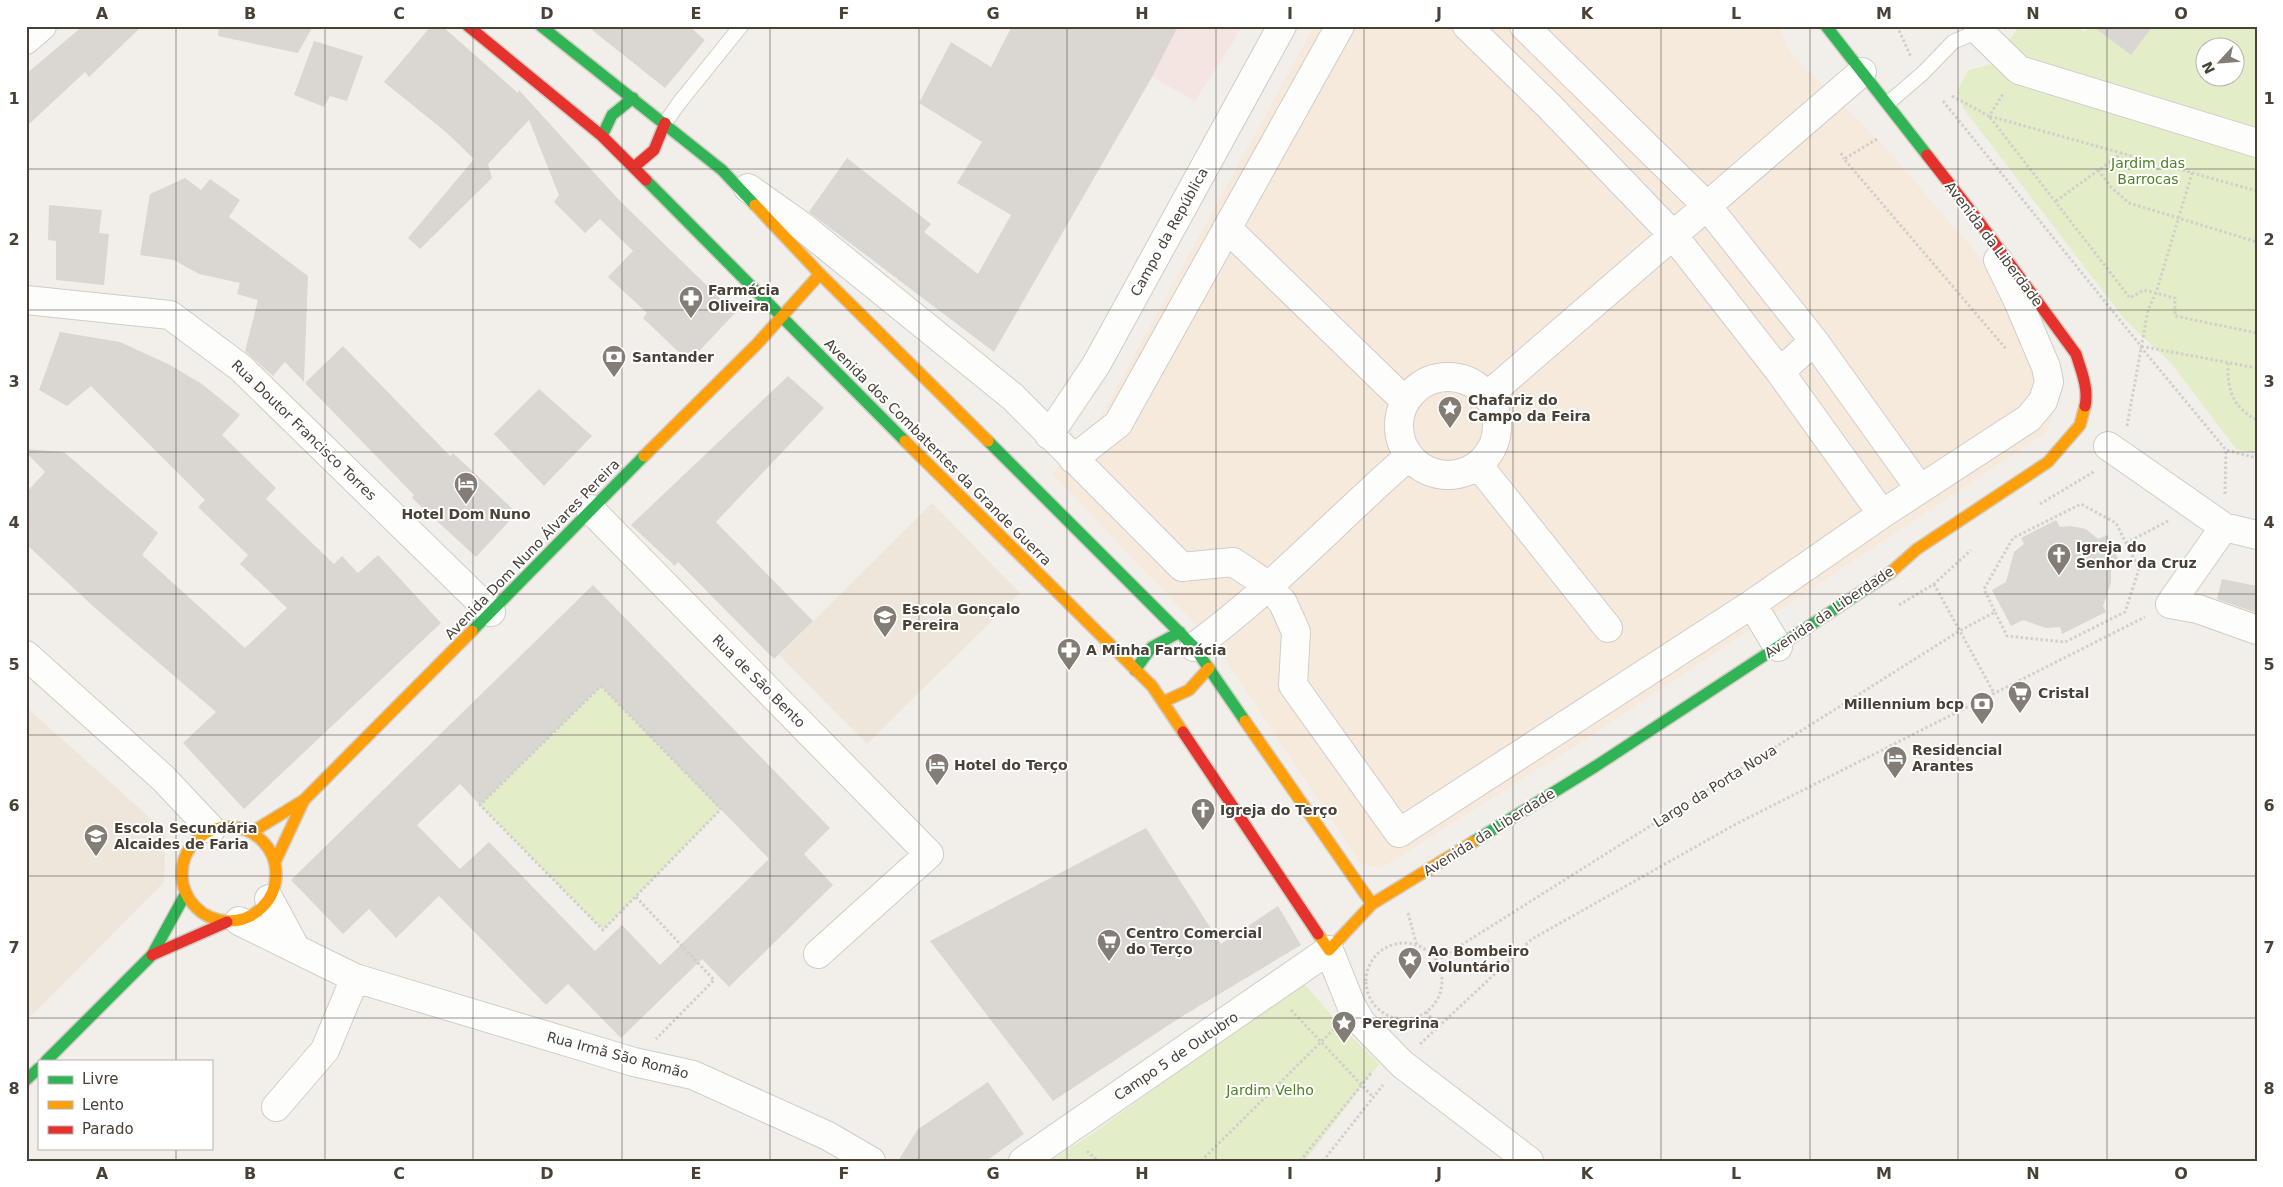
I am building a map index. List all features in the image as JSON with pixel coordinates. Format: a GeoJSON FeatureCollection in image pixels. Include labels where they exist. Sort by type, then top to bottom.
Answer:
{"type":"FeatureCollection","features":[{"type":"Feature","properties":{"kind":"main road","name":"Avenida dos Combatentes da Grande Guerra"},"geometry":{"type":"LineString","coordinates":[[468,26],[602,136],[781,318],[1152,686],[1329,950]]}},
{"type":"Feature","properties":{"kind":"main road"},"geometry":{"type":"LineString","coordinates":[[541,26],[634,98],[722,170],[820,274],[1194,649],[1372,904]]}},
{"type":"Feature","properties":{"kind":"main road","name":"Avenida da Liberdade"},"geometry":{"type":"LineString","coordinates":[[1329,950],[1372,904],[1596,766],[1882,580],[1917,549],[2048,462],[2080,425],[2086,400],[2076,354],[1977,219],[1826,26]]}},
{"type":"Feature","properties":{"kind":"main road"},"geometry":{"type":"LineString","coordinates":[[1855,45],[1862,72]]}},
{"type":"Feature","properties":{"kind":"main road"},"geometry":{"type":"LineString","coordinates":[[602,136],[612,115],[634,98]]}},
{"type":"Feature","properties":{"kind":"main road"},"geometry":{"type":"LineString","coordinates":[[634,167],[654,150],[665,123]]}},
{"type":"Feature","properties":{"kind":"main road","name":"Avenida Dom Nuno Álvares Pereira"},"geometry":{"type":"LineString","coordinates":[[252,832],[304,800],[781,318],[820,274]]}},
{"type":"Feature","properties":{"kind":"main road"},"geometry":{"type":"LineString","coordinates":[[1135,670],[1152,647],[1194,649]]}},
{"type":"Feature","properties":{"kind":"main road"},"geometry":{"type":"LineString","coordinates":[[1163,702],[1189,690],[1194,649]]}},
{"type":"Feature","properties":{"kind":"main road","name":"Avenida Dom Nuno Álvares Pereira"},"geometry":{"type":"LineString","coordinates":[[269,899],[276,881],[275,862],[304,800]]}},
{"type":"Feature","properties":{"kind":"main road"},"geometry":{"type":"LineString","coordinates":[[233,921],[214,920],[202,914],[192,905],[186,893],[182,874],[186,855],[192,844],[211,829],[226,826],[252,832],[270,850],[275,862]]}},
{"type":"Feature","properties":{"kind":"main road"},"geometry":{"type":"LineString","coordinates":[[47,1060],[152,955],[186,893]]}},
{"type":"Feature","properties":{"kind":"main road"},"geometry":{"type":"LineString","coordinates":[[152,955],[260,910],[269,899]]}},
{"type":"Feature","properties":{"kind":"main road"},"geometry":{"type":"LineString","coordinates":[[26,1080],[38,1069]]}},
{"type":"Feature","properties":{"kind":"street"},"geometry":{"type":"LineString","coordinates":[[26,40],[42,26]]}},
{"type":"Feature","properties":{"kind":"street","name":"Campo da República"},"geometry":{"type":"LineString","coordinates":[[1049,435],[1096,365],[1282,26]]}},
{"type":"Feature","properties":{"kind":"street"},"geometry":{"type":"LineString","coordinates":[[1073,459],[1118,424],[1340,26]]}},
{"type":"Feature","properties":{"kind":"street"},"geometry":{"type":"LineString","coordinates":[[1467,26],[1549,106],[1673,235],[1780,372],[1882,514]]}},
{"type":"Feature","properties":{"kind":"street"},"geometry":{"type":"LineString","coordinates":[[1524,26],[1707,206],[1814,341],[1920,489]]}},
{"type":"Feature","properties":{"kind":"street"},"geometry":{"type":"LineString","coordinates":[[1986,28],[2019,70],[2257,143]]}},
{"type":"Feature","properties":{"kind":"street"},"geometry":{"type":"LineString","coordinates":[[1487,396],[1862,72]]}},
{"type":"Feature","properties":{"kind":"street"},"geometry":{"type":"LineString","coordinates":[[1549,106],[1575,76]]}},
{"type":"Feature","properties":{"kind":"street"},"geometry":{"type":"LineString","coordinates":[[722,170],[803,227],[1013,397],[1182,567],[1233,562],[1268,585],[1283,603],[1296,632],[1293,685],[1399,832],[1752,604],[1882,514],[2029,418],[2043,401],[2050,382],[2046,367],[2018,301],[1977,219]]}},
{"type":"Feature","properties":{"kind":"street"},"geometry":{"type":"LineString","coordinates":[[1227,228],[1405,401]]}},
{"type":"Feature","properties":{"kind":"street"},"geometry":{"type":"LineString","coordinates":[[820,274],[842,272],[867,277]]}},
{"type":"Feature","properties":{"kind":"street","name":"Rua Doutor Francisco Torres"},"geometry":{"type":"LineString","coordinates":[[26,300],[170,316],[241,368],[491,612]]}},
{"type":"Feature","properties":{"kind":"street"},"geometry":{"type":"LineString","coordinates":[[1780,372],[1814,341]]}},
{"type":"Feature","properties":{"kind":"street"},"geometry":{"type":"LineString","coordinates":[[1454,377],[1473,383],[1487,396],[1496,413],[1497,433],[1491,451],[1479,466],[1461,475],[1442,476],[1423,470],[1408,457],[1400,439],[1398,420],[1405,401],[1417,387],[1435,378],[1454,377]]}},
{"type":"Feature","properties":{"kind":"street"},"geometry":{"type":"LineString","coordinates":[[2108,446],[2224,527],[2257,536]]}},
{"type":"Feature","properties":{"kind":"street"},"geometry":{"type":"LineString","coordinates":[[1194,649],[1268,585],[1408,457]]}},
{"type":"Feature","properties":{"kind":"street"},"geometry":{"type":"LineString","coordinates":[[1479,466],[1608,628]]}},
{"type":"Feature","properties":{"kind":"street","name":"Rua de São Bento"},"geometry":{"type":"LineString","coordinates":[[590,509],[929,854],[818,954]]}},
{"type":"Feature","properties":{"kind":"street"},"geometry":{"type":"LineString","coordinates":[[2224,527],[2170,604],[2198,609],[2257,630]]}},
{"type":"Feature","properties":{"kind":"street"},"geometry":{"type":"LineString","coordinates":[[1752,604],[1778,647]]}},
{"type":"Feature","properties":{"kind":"street"},"geometry":{"type":"LineString","coordinates":[[26,655],[163,778],[211,829]]}},
{"type":"Feature","properties":{"kind":"street"},"geometry":{"type":"LineString","coordinates":[[269,899],[296,949]]}},
{"type":"Feature","properties":{"kind":"street","name":"Rua Irmã São Romão"},"geometry":{"type":"LineString","coordinates":[[233,921],[355,978],[634,1062],[693,1075],[828,1136],[871,1161]]}},
{"type":"Feature","properties":{"kind":"street"},"geometry":{"type":"LineString","coordinates":[[1329,950],[1351,1005],[1362,1022],[1402,1063],[1529,1161]]}},
{"type":"Feature","properties":{"kind":"street","name":"Campo 5 de Outubro"},"geometry":{"type":"LineString","coordinates":[[1024,1161],[1329,950]]}},
{"type":"Feature","properties":{"kind":"street"},"geometry":{"type":"LineString","coordinates":[[276,1107],[325,1050],[355,978]]}},
{"type":"Feature","properties":{"kind":"lane"},"geometry":{"type":"LineString","coordinates":[[665,123],[679,102],[741,26]]}},
{"type":"Feature","properties":{"kind":"lane"},"geometry":{"type":"LineString","coordinates":[[1888,103],[1953,42],[1986,28]]}},
{"type":"Feature","properties":{"kind":"path"},"geometry":{"type":"LineString","coordinates":[[1897,26],[1914,62]]}},
{"type":"Feature","properties":{"kind":"path"},"geometry":{"type":"LineString","coordinates":[[1952,96],[1989,116],[2257,191]]}},
{"type":"Feature","properties":{"kind":"path"},"geometry":{"type":"LineString","coordinates":[[1943,101],[2226,450],[2257,458]]}},
{"type":"Feature","properties":{"kind":"path"},"geometry":{"type":"LineString","coordinates":[[1989,116],[2130,298],[2144,290],[2156,293],[2174,298],[2175,316],[2257,332]]}},
{"type":"Feature","properties":{"kind":"path"},"geometry":{"type":"LineString","coordinates":[[1844,159],[1877,139]]}},
{"type":"Feature","properties":{"kind":"path"},"geometry":{"type":"LineString","coordinates":[[1841,153],[1844,159],[2008,352]]}},
{"type":"Feature","properties":{"kind":"path"},"geometry":{"type":"LineString","coordinates":[[2056,201],[2122,153]]}},
{"type":"Feature","properties":{"kind":"path"},"geometry":{"type":"LineString","coordinates":[[2098,170],[2111,187],[2129,203],[2257,242]]}},
{"type":"Feature","properties":{"kind":"path"},"geometry":{"type":"LineString","coordinates":[[2140,346],[2148,310],[2156,293],[2192,173]]}},
{"type":"Feature","properties":{"kind":"path"},"geometry":{"type":"LineString","coordinates":[[2140,346],[2257,368]]}},
{"type":"Feature","properties":{"kind":"path"},"geometry":{"type":"LineString","coordinates":[[2228,362],[2228,381],[2238,407],[2257,420]]}},
{"type":"Feature","properties":{"kind":"path"},"geometry":{"type":"LineString","coordinates":[[2224,527],[2226,450]]}},
{"type":"Feature","properties":{"kind":"path"},"geometry":{"type":"LineString","coordinates":[[2081,504],[2116,523],[2139,569],[2125,612],[2065,642],[2007,636],[1995,612],[1984,589],[2013,538],[2081,504]]}},
{"type":"Feature","properties":{"kind":"path"},"geometry":{"type":"LineString","coordinates":[[2126,543],[2195,507]]}},
{"type":"Feature","properties":{"kind":"path"},"geometry":{"type":"LineString","coordinates":[[1934,584],[1994,693]]}},
{"type":"Feature","properties":{"kind":"path"},"geometry":{"type":"LineString","coordinates":[[1323,1161],[1402,1063],[1532,939],[1736,824],[2170,604]]}},
{"type":"Feature","properties":{"kind":"path","name":"Largo da Porta Nova"},"geometry":{"type":"LineString","coordinates":[[1436,961],[1961,630],[1995,612]]}},
{"type":"Feature","properties":{"kind":"path"},"geometry":{"type":"LineString","coordinates":[[601,686],[721,809],[636,897],[603,930],[480,805],[601,686]]}},
{"type":"Feature","properties":{"kind":"path"},"geometry":{"type":"LineString","coordinates":[[634,1062],[714,980],[636,897]]}},
{"type":"Feature","properties":{"kind":"path"},"geometry":{"type":"LineString","coordinates":[[1406,911],[1410,916],[1417,946]]}},
{"type":"Feature","properties":{"kind":"path"},"geometry":{"type":"LineString","coordinates":[[1400,944],[1417,946],[1428,952],[1436,961],[1440,972],[1440,989],[1434,1004],[1426,1012],[1404,1019],[1392,1017],[1381,1011],[1373,1003],[1368,992],[1366,980],[1368,968],[1374,958],[1383,950],[1400,944]]}},
{"type":"Feature","properties":{"kind":"path"},"geometry":{"type":"LineString","coordinates":[[1288,1006],[1373,1097]]}},
{"type":"Feature","properties":{"kind":"path"},"geometry":{"type":"LineString","coordinates":[[1426,1012],[1439,1027]]}},
{"type":"Feature","properties":{"kind":"path"},"geometry":{"type":"LineString","coordinates":[[1201,1161],[1339,1024]]}},
{"type":"Feature","properties":{"kind":"path"},"geometry":{"type":"LineString","coordinates":[[1300,1161],[1373,1071]]}},
{"type":"Feature","properties":{"kind":"shaded area"},"geometry":{"type":"Polygon","coordinates":[[[1053,26],[1243,26],[1195,101],[1053,26]]]}},
{"type":"Feature","properties":{"kind":"shaded area"},"geometry":{"type":"Polygon","coordinates":[[[1314,26],[1779,26],[1791,54],[1884,146],[2016,299],[2065,379],[2046,433],[1580,743],[1380,869],[1361,864],[1216,646],[1052,474],[1101,416],[1314,26]]]}},
{"type":"Feature","properties":{"kind":"shaded area","name":"Escola Gonçalo Pereira"},"geometry":{"type":"Polygon","coordinates":[[[932,503],[1020,593],[867,744],[779,655],[932,503]]]}},
{"type":"Feature","properties":{"kind":"shaded area","name":"Escola Secundária Alcaides de Faria"},"geometry":{"type":"Polygon","coordinates":[[[26,707],[166,832],[164,882],[26,1021],[26,707]]]}},
{"type":"Feature","properties":{"kind":"green space","name":"Jardim das Barrocas"},"geometry":{"type":"Polygon","coordinates":[[[2019,26],[2076,26],[2084,32],[2092,26],[2131,55],[2153,26],[2257,26],[2257,454],[2236,449],[2171,363],[2125,320],[1963,108],[1957,91],[1968,70],[1993,64],[2019,26]]]}},
{"type":"Feature","properties":{"kind":"green space"},"geometry":{"type":"Polygon","coordinates":[[[601,686],[721,809],[603,930],[480,805],[601,686]]]}},
{"type":"Feature","properties":{"kind":"green space","name":"Jardim Velho"},"geometry":{"type":"Polygon","coordinates":[[[1301,980],[1339,1024],[1379,1064],[1305,1161],[1050,1161],[1098,1130],[1301,980]]]}},
{"type":"Feature","properties":{"kind":"building"},"geometry":{"type":"Polygon","coordinates":[[[83,26],[142,26],[89,77],[85,72],[26,127],[26,74],[83,26]]]}},
{"type":"Feature","properties":{"kind":"building"},"geometry":{"type":"Polygon","coordinates":[[[219,26],[313,26],[298,53],[218,36],[219,26]]]}},
{"type":"Feature","properties":{"kind":"building"},"geometry":{"type":"Polygon","coordinates":[[[431,26],[442,26],[518,93],[519,90],[619,200],[735,313],[689,362],[643,318],[647,313],[608,277],[633,251],[600,219],[585,233],[554,202],[559,195],[529,120],[488,164],[492,178],[420,249],[408,238],[474,159],[447,133],[384,82],[431,26]]]}},
{"type":"Feature","properties":{"kind":"building"},"geometry":{"type":"Polygon","coordinates":[[[587,26],[689,26],[705,40],[665,88],[587,26]]]}},
{"type":"Feature","properties":{"kind":"building"},"geometry":{"type":"Polygon","coordinates":[[[1012,26],[1178,26],[1152,77],[994,352],[809,212],[847,158],[931,224],[924,232],[978,274],[1011,215],[957,183],[982,142],[919,103],[951,42],[991,67],[1012,26]]]}},
{"type":"Feature","properties":{"kind":"building"},"geometry":{"type":"Polygon","coordinates":[[[2092,26],[2153,26],[2131,55],[2092,26]]]}},
{"type":"Feature","properties":{"kind":"building"},"geometry":{"type":"Polygon","coordinates":[[[314,41],[363,56],[347,101],[330,96],[324,107],[294,95],[314,41]]]}},
{"type":"Feature","properties":{"kind":"building"},"geometry":{"type":"Polygon","coordinates":[[[185,178],[201,190],[210,179],[240,200],[229,217],[308,276],[304,382],[285,362],[273,376],[245,351],[258,300],[237,294],[240,283],[199,274],[174,260],[140,255],[150,194],[185,178]]]}},
{"type":"Feature","properties":{"kind":"building"},"geometry":{"type":"Polygon","coordinates":[[[49,205],[102,210],[99,233],[109,234],[104,285],[56,280],[56,241],[48,240],[49,205]]]}},
{"type":"Feature","properties":{"kind":"building"},"geometry":{"type":"Polygon","coordinates":[[[60,332],[120,342],[168,364],[202,384],[240,415],[222,435],[276,488],[266,499],[334,564],[342,556],[358,573],[378,555],[441,623],[244,809],[183,743],[216,712],[95,608],[26,544],[26,493],[45,472],[26,452],[26,449],[64,452],[158,533],[142,555],[245,648],[287,608],[240,564],[248,555],[198,507],[205,500],[91,386],[67,406],[39,390],[60,332]]]}},
{"type":"Feature","properties":{"kind":"building"},"geometry":{"type":"Polygon","coordinates":[[[343,346],[450,456],[453,453],[517,513],[476,557],[412,498],[414,495],[305,383],[343,346]]]}},
{"type":"Feature","properties":{"kind":"building"},"geometry":{"type":"Polygon","coordinates":[[[788,376],[824,408],[716,522],[813,621],[774,659],[678,562],[675,566],[631,525],[788,376]]]}},
{"type":"Feature","properties":{"kind":"building"},"geometry":{"type":"Polygon","coordinates":[[[539,389],[592,436],[544,486],[494,434],[539,389]]]}},
{"type":"Feature","properties":{"kind":"building","name":"Igreja do Senhor da Cruz"},"geometry":{"type":"Polygon","coordinates":[[[2056,520],[2060,527],[2071,526],[2086,529],[2098,539],[2107,535],[2121,565],[2111,570],[2111,582],[2103,606],[2106,612],[2062,634],[2060,627],[2046,628],[2023,620],[2011,626],[1992,590],[2006,582],[2014,552],[2024,544],[2021,538],[2056,520]]]}},
{"type":"Feature","properties":{"kind":"building"},"geometry":{"type":"Polygon","coordinates":[[[2222,579],[2257,586],[2257,613],[2217,599],[2222,579]]]}},
{"type":"Feature","properties":{"kind":"building"},"geometry":{"type":"Polygon","coordinates":[[[593,585],[830,828],[804,854],[833,885],[729,987],[702,959],[621,1038],[568,984],[546,1005],[439,896],[396,938],[369,909],[343,934],[291,880],[593,585]],[[601,686],[480,805],[460,784],[417,825],[460,869],[489,842],[595,951],[622,925],[660,965],[769,859],[601,686]]]}},
{"type":"Feature","properties":{"kind":"building","name":"Centro Comercial do Terço"},"geometry":{"type":"Polygon","coordinates":[[[1146,828],[1221,944],[1278,906],[1301,945],[1181,1017],[1053,1101],[930,941],[1146,828]]]}},
{"type":"Feature","properties":{"kind":"building"},"geometry":{"type":"Polygon","coordinates":[[[988,1082],[1024,1134],[986,1161],[898,1161],[918,1129],[988,1082]]]}},
{"type":"Feature","properties":{"kind":"traffic: fast"},"geometry":{"type":"LineString","coordinates":[[541,26],[722,170],[755,205]]}},
{"type":"Feature","properties":{"kind":"traffic: fast"},"geometry":{"type":"LineString","coordinates":[[1826,26],[1927,155]]}},
{"type":"Feature","properties":{"kind":"traffic: fast"},"geometry":{"type":"LineString","coordinates":[[602,136],[612,115],[633,98]]}},
{"type":"Feature","properties":{"kind":"traffic: fast"},"geometry":{"type":"LineString","coordinates":[[646,180],[905,441]]}},
{"type":"Feature","properties":{"kind":"traffic: fast"},"geometry":{"type":"LineString","coordinates":[[988,441],[1194,647],[1245,721]]}},
{"type":"Feature","properties":{"kind":"traffic: fast"},"geometry":{"type":"LineString","coordinates":[[472,631],[644,456]]}},
{"type":"Feature","properties":{"kind":"traffic: fast"},"geometry":{"type":"LineString","coordinates":[[1473,842],[1596,766],[1890,573]]}},
{"type":"Feature","properties":{"kind":"traffic: fast"},"geometry":{"type":"LineString","coordinates":[[1135,670],[1152,647],[1180,632]]}},
{"type":"Feature","properties":{"kind":"traffic: fast"},"geometry":{"type":"LineString","coordinates":[[47,1060],[152,955],[186,893]]}},
{"type":"Feature","properties":{"kind":"traffic: fast"},"geometry":{"type":"LineString","coordinates":[[26,1080],[38,1069]]}},
{"type":"Feature","properties":{"kind":"traffic: slow"},"geometry":{"type":"LineString","coordinates":[[755,205],[820,274],[988,441]]}},
{"type":"Feature","properties":{"kind":"traffic: slow"},"geometry":{"type":"LineString","coordinates":[[644,456],[757,344],[820,274]]}},
{"type":"Feature","properties":{"kind":"traffic: slow"},"geometry":{"type":"LineString","coordinates":[[1890,573],[1917,549],[2048,462],[2080,425],[2085,406]]}},
{"type":"Feature","properties":{"kind":"traffic: slow"},"geometry":{"type":"LineString","coordinates":[[905,441],[1152,686],[1183,732]]}},
{"type":"Feature","properties":{"kind":"traffic: slow"},"geometry":{"type":"LineString","coordinates":[[252,832],[304,800],[472,631]]}},
{"type":"Feature","properties":{"kind":"traffic: slow"},"geometry":{"type":"LineString","coordinates":[[1163,702],[1189,690],[1209,668]]}},
{"type":"Feature","properties":{"kind":"traffic: slow"},"geometry":{"type":"LineString","coordinates":[[1245,721],[1372,904]]}},
{"type":"Feature","properties":{"kind":"traffic: slow"},"geometry":{"type":"LineString","coordinates":[[275,862],[304,800]]}},
{"type":"Feature","properties":{"kind":"traffic: slow"},"geometry":{"type":"LineString","coordinates":[[229,827],[247,830],[262,841],[273,856],[276,874],[273,892],[262,907],[247,918],[229,921],[211,918],[196,907],[185,892],[182,874],[185,856],[196,841],[211,830],[229,827]]}},
{"type":"Feature","properties":{"kind":"traffic: slow"},"geometry":{"type":"LineString","coordinates":[[1318,934],[1329,950],[1372,904],[1473,842]]}},
{"type":"Feature","properties":{"kind":"traffic: jam"},"geometry":{"type":"LineString","coordinates":[[468,26],[602,136],[646,180]]}},
{"type":"Feature","properties":{"kind":"traffic: jam"},"geometry":{"type":"LineString","coordinates":[[634,167],[654,150],[665,123]]}},
{"type":"Feature","properties":{"kind":"traffic: jam"},"geometry":{"type":"LineString","coordinates":[[1927,155],[1977,219],[2076,354],[2085,386],[2085,406]]}},
{"type":"Feature","properties":{"kind":"traffic: jam"},"geometry":{"type":"LineString","coordinates":[[1183,732],[1318,934]]}},
{"type":"Feature","properties":{"kind":"traffic: jam"},"geometry":{"type":"LineString","coordinates":[[152,955],[227,922]]}},
{"type":"Feature","properties":{"kind":"place","name":"Farmácia Oliveira"},"geometry":{"type":"Point","coordinates":[691,319]}},
{"type":"Feature","properties":{"kind":"place","name":"Santander"},"geometry":{"type":"Point","coordinates":[614,378]}},
{"type":"Feature","properties":{"kind":"place","name":"Chafariz do Campo da Feira"},"geometry":{"type":"Point","coordinates":[1450,429]}},
{"type":"Feature","properties":{"kind":"place","name":"Hotel Dom Nuno"},"geometry":{"type":"Point","coordinates":[466,505]}},
{"type":"Feature","properties":{"kind":"place","name":"Igreja do Senhor da Cruz"},"geometry":{"type":"Point","coordinates":[2059,576]}},
{"type":"Feature","properties":{"kind":"place","name":"Escola Gonçalo Pereira"},"geometry":{"type":"Point","coordinates":[885,638]}},
{"type":"Feature","properties":{"kind":"place","name":"A Minha Farmácia"},"geometry":{"type":"Point","coordinates":[1069,671]}},
{"type":"Feature","properties":{"kind":"place","name":"Cristal"},"geometry":{"type":"Point","coordinates":[2020,714]}},
{"type":"Feature","properties":{"kind":"place","name":"Millennium bcp"},"geometry":{"type":"Point","coordinates":[1982,725]}},
{"type":"Feature","properties":{"kind":"place","name":"Residencial Arantes"},"geometry":{"type":"Point","coordinates":[1895,779]}},
{"type":"Feature","properties":{"kind":"place","name":"Hotel do Terço"},"geometry":{"type":"Point","coordinates":[937,786]}},
{"type":"Feature","properties":{"kind":"place","name":"Igreja do Terço"},"geometry":{"type":"Point","coordinates":[1203,831]}},
{"type":"Feature","properties":{"kind":"place","name":"Escola Secundária Alcaides de Faria"},"geometry":{"type":"Point","coordinates":[96,857]}},
{"type":"Feature","properties":{"kind":"place","name":"Centro Comercial do Terço"},"geometry":{"type":"Point","coordinates":[1109,962]}},
{"type":"Feature","properties":{"kind":"place","name":"Ao Bombeiro Voluntário"},"geometry":{"type":"Point","coordinates":[1410,980]}},
{"type":"Feature","properties":{"kind":"place","name":"Peregrina"},"geometry":{"type":"Point","coordinates":[1344,1044]}}]}
